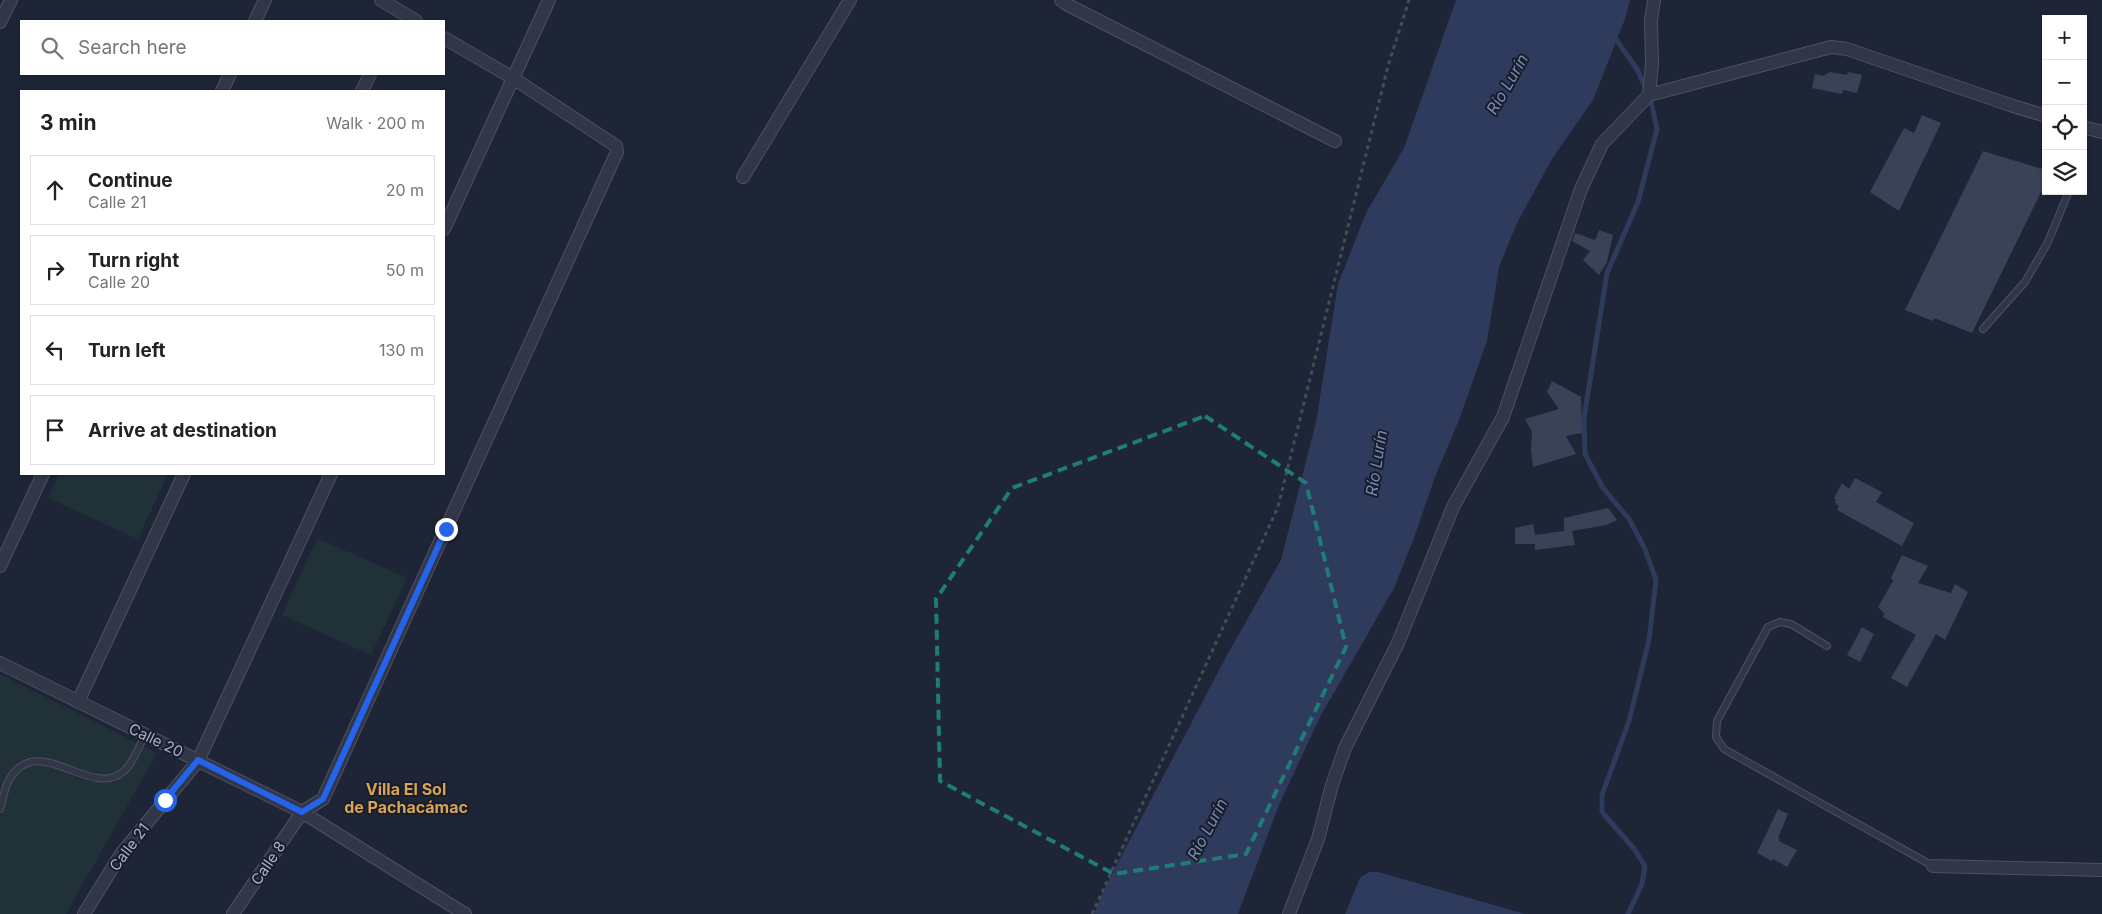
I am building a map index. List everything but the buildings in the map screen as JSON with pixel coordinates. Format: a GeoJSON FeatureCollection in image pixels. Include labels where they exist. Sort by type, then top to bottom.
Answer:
{"type":"FeatureCollection","features":[{"type":"Feature","properties":{"kind":"street"},"geometry":{"type":"LineString","coordinates":[[0,22],[11,0]]}},
{"type":"Feature","properties":{"kind":"street"},"geometry":{"type":"LineString","coordinates":[[255,20],[265,0]]}},
{"type":"Feature","properties":{"kind":"street"},"geometry":{"type":"LineString","coordinates":[[381,0],[397,16],[412,20]]}},
{"type":"Feature","properties":{"kind":"street"},"geometry":{"type":"LineString","coordinates":[[445,227],[549,0]]}},
{"type":"Feature","properties":{"kind":"street"},"geometry":{"type":"LineString","coordinates":[[743,177],[850,0]]}},
{"type":"Feature","properties":{"kind":"street"},"geometry":{"type":"LineString","coordinates":[[1061,0],[1335,141]]}},
{"type":"Feature","properties":{"kind":"street"},"geometry":{"type":"LineString","coordinates":[[1649,95],[1654,0]]}},
{"type":"Feature","properties":{"kind":"street"},"geometry":{"type":"LineString","coordinates":[[302,812],[323,799],[617,152],[616,146],[513,78],[445,39]]}},
{"type":"Feature","properties":{"kind":"street"},"geometry":{"type":"LineString","coordinates":[[1290,914],[1318,839],[1332,785],[1345,748],[1398,643],[1453,507],[1504,417],[1581,190],[1602,144],[1649,95],[1831,47],[1847,49],[2042,115]]}},
{"type":"Feature","properties":{"kind":"street"},"geometry":{"type":"LineString","coordinates":[[222,90],[230,75]]}},
{"type":"Feature","properties":{"kind":"street"},"geometry":{"type":"LineString","coordinates":[[362,90],[370,75]]}},
{"type":"Feature","properties":{"kind":"street"},"geometry":{"type":"LineString","coordinates":[[2087,128],[2102,132]]}},
{"type":"Feature","properties":{"kind":"street"},"geometry":{"type":"LineString","coordinates":[[0,566],[43,475]]}},
{"type":"Feature","properties":{"kind":"street"},"geometry":{"type":"LineString","coordinates":[[78,702],[184,475]]}},
{"type":"Feature","properties":{"kind":"street","name":"Calle 21"},"geometry":{"type":"LineString","coordinates":[[84,914],[121,854],[198,760],[331,475]]}},
{"type":"Feature","properties":{"kind":"street","name":"Calle 20"},"geometry":{"type":"LineString","coordinates":[[0,663],[302,812],[465,914]]}},
{"type":"Feature","properties":{"kind":"street","name":"Calle 8"},"geometry":{"type":"LineString","coordinates":[[233,914],[302,812]]}},
{"type":"Feature","properties":{"kind":"street"},"geometry":{"type":"LineString","coordinates":[[1933,866],[2102,870]]}},
{"type":"Feature","properties":{"kind":"lane"},"geometry":{"type":"LineString","coordinates":[[1983,329],[2025,282],[2048,242],[2067,195]]}},
{"type":"Feature","properties":{"kind":"lane"},"geometry":{"type":"LineString","coordinates":[[1827,646],[1791,624],[1780,622],[1768,627],[1717,721],[1716,737],[1724,750],[1933,866]]}},
{"type":"Feature","properties":{"kind":"lane"},"geometry":{"type":"LineString","coordinates":[[0,809],[9,780],[25,765],[48,762],[96,779],[112,778],[118,776],[128,766],[145,734]]}},
{"type":"Feature","properties":{"kind":"path"},"geometry":{"type":"LineString","coordinates":[[1092,914],[1278,508],[1388,66],[1409,0]]}},
{"type":"Feature","properties":{"kind":"highlighted area"},"geometry":{"type":"Polygon","coordinates":[[[1205,416],[1306,483],[1346,647],[1246,854],[1114,874],[940,781],[936,599],[1012,488],[1205,416]]]}},
{"type":"Feature","properties":{"kind":"shaded area"},"geometry":{"type":"Polygon","coordinates":[[[59,475],[168,475],[138,539],[48,498],[59,475]]]}},
{"type":"Feature","properties":{"kind":"shaded area"},"geometry":{"type":"Polygon","coordinates":[[[317,538],[407,578],[371,655],[282,615],[317,538]]]}},
{"type":"Feature","properties":{"kind":"shaded area"},"geometry":{"type":"Polygon","coordinates":[[[0,674],[157,753],[66,914],[0,914],[0,674]]]}},
{"type":"Feature","properties":{"kind":"water","name":"Río Lurín"},"geometry":{"type":"Polygon","coordinates":[[[1456,0],[1630,0],[1625,19],[1593,100],[1552,159],[1517,223],[1499,267],[1487,341],[1459,420],[1435,477],[1394,588],[1320,717],[1279,805],[1238,914],[1094,914],[1103,891],[1227,655],[1281,560],[1316,422],[1338,284],[1366,213],[1404,148],[1456,0]]]}},
{"type":"Feature","properties":{"kind":"water"},"geometry":{"type":"Polygon","coordinates":[[[1369,872],[1378,872],[1525,914],[1345,914],[1360,878],[1369,872]]]}},
{"type":"Feature","properties":{"kind":"waterway"},"geometry":{"type":"LineString","coordinates":[[1613,35],[1637,69],[1646,89]]}},
{"type":"Feature","properties":{"kind":"waterway"},"geometry":{"type":"LineString","coordinates":[[1628,914],[1642,884],[1645,866],[1635,850],[1602,812],[1602,795],[1629,721],[1649,640],[1656,580],[1645,549],[1629,519],[1603,488],[1585,454],[1584,418],[1607,273],[1638,202],[1657,129],[1650,97]]}},
{"type":"Feature","properties":{"kind":"district","name":"Villa El Sol de Pachacámac"},"geometry":{"type":"Point","coordinates":[406,798]}},
{"type":"Feature","properties":{"kind":"route"},"geometry":{"type":"LineString","coordinates":[[165,800],[198,760],[302,812],[323,799],[446,529]]}}]}
